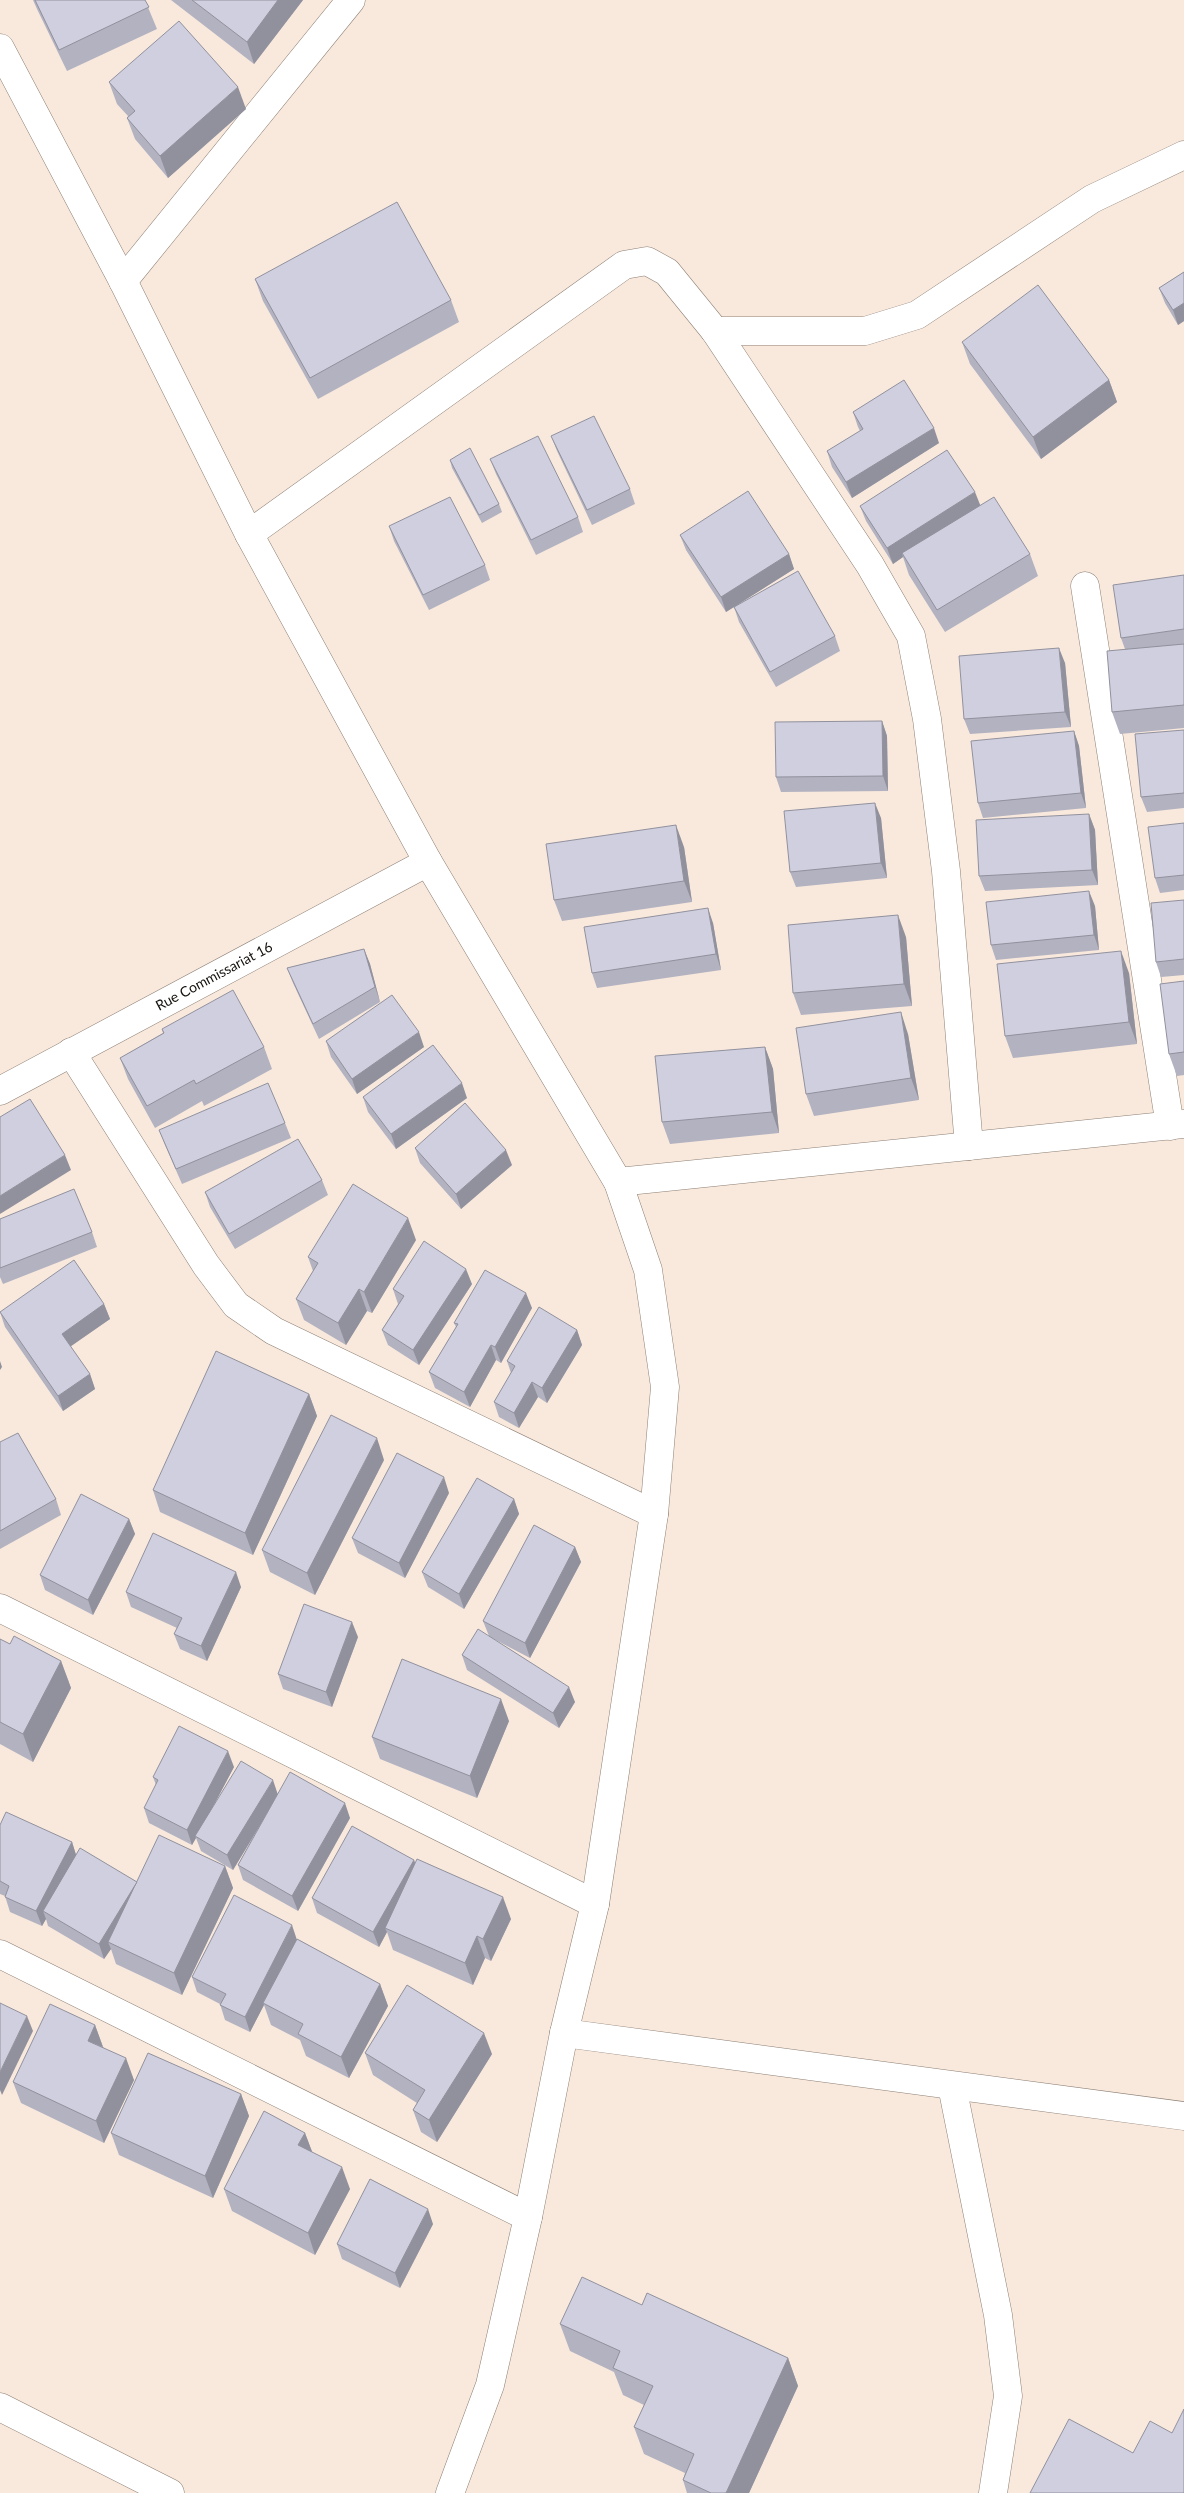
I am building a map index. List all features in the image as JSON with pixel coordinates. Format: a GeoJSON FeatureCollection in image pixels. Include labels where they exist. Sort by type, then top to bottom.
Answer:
{"type":"FeatureCollection","features":[{"type":"Feature","properties":{"kind":"street"},"geometry":{"type":"LineString","coordinates":[[123,281],[351,0]]}},
{"type":"Feature","properties":{"kind":"street"},"geometry":{"type":"LineString","coordinates":[[0,48],[123,281],[249,534],[428,862],[618,1182],[648,1270],[665,1387],[654,1514],[595,1904],[564,2034],[528,2217],[490,2385],[450,2493]]}},
{"type":"Feature","properties":{"kind":"street"},"geometry":{"type":"LineString","coordinates":[[715,331],[865,332],[917,315],[1092,199],[1184,155]]}},
{"type":"Feature","properties":{"kind":"street"},"geometry":{"type":"LineString","coordinates":[[249,534],[624,266],[647,261],[667,272],[715,331],[870,565],[910,636],[927,719],[946,871],[969,1146]]}},
{"type":"Feature","properties":{"kind":"street"},"geometry":{"type":"LineString","coordinates":[[618,1182],[1177,1125],[1085,586]]}},
{"type":"Feature","properties":{"kind":"street","name":"Rue Commissariat 16"},"geometry":{"type":"LineString","coordinates":[[0,1091],[428,862]]}},
{"type":"Feature","properties":{"kind":"street"},"geometry":{"type":"LineString","coordinates":[[71,1052],[206,1265],[236,1305],[274,1331],[654,1514]]}},
{"type":"Feature","properties":{"kind":"street"},"geometry":{"type":"LineString","coordinates":[[0,1608],[595,1904]]}},
{"type":"Feature","properties":{"kind":"street"},"geometry":{"type":"LineString","coordinates":[[0,1954],[528,2217]]}},
{"type":"Feature","properties":{"kind":"street"},"geometry":{"type":"LineString","coordinates":[[564,2034],[1184,2116]]}},
{"type":"Feature","properties":{"kind":"street"},"geometry":{"type":"LineString","coordinates":[[952,2086],[998,2315],[1008,2396],[993,2493]]}},
{"type":"Feature","properties":{"kind":"street"},"geometry":{"type":"LineString","coordinates":[[0,2407],[170,2493]]}},
{"type":"Feature","properties":{"kind":"building"},"geometry":{"type":"Polygon","coordinates":[[[35,0],[145,0],[149,7],[59,50],[35,0]]]}},
{"type":"Feature","properties":{"kind":"building"},"geometry":{"type":"Polygon","coordinates":[[[192,0],[278,0],[247,42],[192,0]]]}},
{"type":"Feature","properties":{"kind":"building"},"geometry":{"type":"Polygon","coordinates":[[[179,21],[238,87],[160,156],[127,118],[135,111],[109,82],[179,21]]]}},
{"type":"Feature","properties":{"kind":"building"},"geometry":{"type":"Polygon","coordinates":[[[397,202],[451,300],[310,378],[255,279],[397,202]]]}},
{"type":"Feature","properties":{"kind":"building"},"geometry":{"type":"Polygon","coordinates":[[[1184,272],[1184,303],[1173,310],[1159,288],[1184,272]]]}},
{"type":"Feature","properties":{"kind":"building"},"geometry":{"type":"Polygon","coordinates":[[[1038,285],[1109,380],[1033,437],[962,342],[1038,285]]]}},
{"type":"Feature","properties":{"kind":"building"},"geometry":{"type":"Polygon","coordinates":[[[904,380],[934,428],[846,482],[827,451],[863,429],[853,412],[904,380]]]}},
{"type":"Feature","properties":{"kind":"building"},"geometry":{"type":"Polygon","coordinates":[[[594,416],[630,489],[587,510],[551,436],[594,416]]]}},
{"type":"Feature","properties":{"kind":"building"},"geometry":{"type":"Polygon","coordinates":[[[538,436],[578,517],[531,540],[490,459],[538,436]]]}},
{"type":"Feature","properties":{"kind":"building"},"geometry":{"type":"Polygon","coordinates":[[[470,448],[499,504],[479,515],[450,460],[470,448]]]}},
{"type":"Feature","properties":{"kind":"building"},"geometry":{"type":"Polygon","coordinates":[[[947,450],[975,492],[887,548],[860,506],[947,450]]]}},
{"type":"Feature","properties":{"kind":"building"},"geometry":{"type":"Polygon","coordinates":[[[748,491],[789,554],[721,597],[680,535],[748,491]]]}},
{"type":"Feature","properties":{"kind":"building"},"geometry":{"type":"Polygon","coordinates":[[[450,497],[485,565],[423,595],[389,526],[450,497]]]}},
{"type":"Feature","properties":{"kind":"building"},"geometry":{"type":"Polygon","coordinates":[[[994,497],[1030,554],[937,610],[902,553],[994,497]]]}},
{"type":"Feature","properties":{"kind":"building"},"geometry":{"type":"Polygon","coordinates":[[[798,571],[835,636],[770,672],[734,607],[798,571]]]}},
{"type":"Feature","properties":{"kind":"building"},"geometry":{"type":"Polygon","coordinates":[[[1184,575],[1184,629],[1121,638],[1113,585],[1184,575]]]}},
{"type":"Feature","properties":{"kind":"building"},"geometry":{"type":"Polygon","coordinates":[[[1184,644],[1184,705],[1112,712],[1107,651],[1184,644]]]}},
{"type":"Feature","properties":{"kind":"building"},"geometry":{"type":"Polygon","coordinates":[[[1059,648],[1065,712],[964,719],[959,656],[1059,648]]]}},
{"type":"Feature","properties":{"kind":"building"},"geometry":{"type":"Polygon","coordinates":[[[882,721],[883,776],[776,777],[775,722],[882,721]]]}},
{"type":"Feature","properties":{"kind":"building"},"geometry":{"type":"Polygon","coordinates":[[[1184,730],[1184,793],[1141,797],[1135,734],[1184,730]]]}},
{"type":"Feature","properties":{"kind":"building"},"geometry":{"type":"Polygon","coordinates":[[[1074,731],[1081,793],[978,803],[971,741],[1074,731]]]}},
{"type":"Feature","properties":{"kind":"building"},"geometry":{"type":"Polygon","coordinates":[[[875,803],[881,863],[790,872],[784,811],[875,803]]]}},
{"type":"Feature","properties":{"kind":"building"},"geometry":{"type":"Polygon","coordinates":[[[1089,814],[1092,870],[979,876],[976,820],[1089,814]]]}},
{"type":"Feature","properties":{"kind":"building"},"geometry":{"type":"Polygon","coordinates":[[[1184,823],[1184,875],[1155,878],[1148,827],[1184,823]]]}},
{"type":"Feature","properties":{"kind":"building"},"geometry":{"type":"Polygon","coordinates":[[[676,825],[684,881],[554,900],[546,844],[676,825]]]}},
{"type":"Feature","properties":{"kind":"building"},"geometry":{"type":"Polygon","coordinates":[[[1089,891],[1094,935],[991,945],[986,902],[1089,891]]]}},
{"type":"Feature","properties":{"kind":"building"},"geometry":{"type":"Polygon","coordinates":[[[1184,900],[1184,959],[1156,962],[1151,903],[1184,900]]]}},
{"type":"Feature","properties":{"kind":"building"},"geometry":{"type":"Polygon","coordinates":[[[708,908],[716,954],[592,973],[584,927],[708,908]]]}},
{"type":"Feature","properties":{"kind":"building"},"geometry":{"type":"Polygon","coordinates":[[[898,915],[904,984],[793,993],[788,925],[898,915]]]}},
{"type":"Feature","properties":{"kind":"building"},"geometry":{"type":"Polygon","coordinates":[[[364,949],[375,987],[313,1024],[287,968],[364,949]]]}},
{"type":"Feature","properties":{"kind":"building"},"geometry":{"type":"Polygon","coordinates":[[[1121,951],[1129,1022],[1005,1036],[997,964],[1121,951]]]}},
{"type":"Feature","properties":{"kind":"building"},"geometry":{"type":"Polygon","coordinates":[[[1184,981],[1184,1052],[1169,1054],[1160,984],[1184,981]]]}},
{"type":"Feature","properties":{"kind":"building"},"geometry":{"type":"Polygon","coordinates":[[[233,990],[264,1047],[196,1084],[194,1080],[147,1106],[120,1058],[164,1033],[162,1029],[233,990]]]}},
{"type":"Feature","properties":{"kind":"building"},"geometry":{"type":"Polygon","coordinates":[[[392,995],[419,1032],[352,1079],[326,1041],[392,995]]]}},
{"type":"Feature","properties":{"kind":"building"},"geometry":{"type":"Polygon","coordinates":[[[901,1012],[911,1078],[806,1094],[796,1028],[901,1012]]]}},
{"type":"Feature","properties":{"kind":"building"},"geometry":{"type":"Polygon","coordinates":[[[433,1045],[462,1083],[391,1134],[363,1097],[433,1045]]]}},
{"type":"Feature","properties":{"kind":"building"},"geometry":{"type":"Polygon","coordinates":[[[765,1047],[772,1112],[662,1122],[655,1056],[765,1047]]]}},
{"type":"Feature","properties":{"kind":"building"},"geometry":{"type":"Polygon","coordinates":[[[268,1083],[285,1123],[176,1169],[159,1130],[268,1083]]]}},
{"type":"Feature","properties":{"kind":"building"},"geometry":{"type":"Polygon","coordinates":[[[30,1099],[65,1155],[0,1196],[0,1117],[30,1099]]]}},
{"type":"Feature","properties":{"kind":"building"},"geometry":{"type":"Polygon","coordinates":[[[465,1103],[506,1150],[456,1194],[415,1148],[465,1103]]]}},
{"type":"Feature","properties":{"kind":"building"},"geometry":{"type":"Polygon","coordinates":[[[298,1139],[322,1180],[229,1234],[205,1192],[298,1139]]]}},
{"type":"Feature","properties":{"kind":"building"},"geometry":{"type":"Polygon","coordinates":[[[353,1184],[408,1218],[364,1292],[359,1289],[338,1323],[296,1299],[318,1263],[308,1257],[353,1184]]]}},
{"type":"Feature","properties":{"kind":"building"},"geometry":{"type":"Polygon","coordinates":[[[74,1189],[92,1232],[0,1268],[0,1219],[74,1189]]]}},
{"type":"Feature","properties":{"kind":"building"},"geometry":{"type":"Polygon","coordinates":[[[424,1241],[466,1269],[413,1350],[382,1330],[404,1296],[393,1289],[424,1241]]]}},
{"type":"Feature","properties":{"kind":"building"},"geometry":{"type":"Polygon","coordinates":[[[74,1260],[104,1304],[62,1334],[90,1374],[58,1396],[0,1312],[74,1260]]]}},
{"type":"Feature","properties":{"kind":"building"},"geometry":{"type":"Polygon","coordinates":[[[485,1270],[526,1293],[495,1347],[491,1345],[464,1392],[429,1372],[458,1324],[454,1323],[485,1270]]]}},
{"type":"Feature","properties":{"kind":"building"},"geometry":{"type":"Polygon","coordinates":[[[539,1307],[577,1330],[542,1388],[532,1382],[514,1413],[494,1402],[515,1366],[507,1361],[539,1307]]]}},
{"type":"Feature","properties":{"kind":"building"},"geometry":{"type":"Polygon","coordinates":[[[216,1351],[309,1394],[245,1533],[153,1490],[216,1351]]]}},
{"type":"Feature","properties":{"kind":"building"},"geometry":{"type":"Polygon","coordinates":[[[331,1415],[377,1438],[307,1573],[262,1550],[331,1415]]]}},
{"type":"Feature","properties":{"kind":"building"},"geometry":{"type":"Polygon","coordinates":[[[18,1433],[56,1499],[0,1531],[0,1442],[18,1433]]]}},
{"type":"Feature","properties":{"kind":"building"},"geometry":{"type":"Polygon","coordinates":[[[397,1453],[444,1477],[399,1563],[352,1538],[397,1453]]]}},
{"type":"Feature","properties":{"kind":"building"},"geometry":{"type":"Polygon","coordinates":[[[477,1478],[514,1499],[459,1594],[422,1572],[477,1478]]]}},
{"type":"Feature","properties":{"kind":"building"},"geometry":{"type":"Polygon","coordinates":[[[81,1494],[129,1519],[88,1600],[40,1575],[81,1494]]]}},
{"type":"Feature","properties":{"kind":"building"},"geometry":{"type":"Polygon","coordinates":[[[534,1525],[575,1547],[525,1643],[483,1621],[534,1525]]]}},
{"type":"Feature","properties":{"kind":"building"},"geometry":{"type":"Polygon","coordinates":[[[153,1533],[236,1572],[201,1646],[174,1634],[182,1618],[126,1592],[153,1533]]]}},
{"type":"Feature","properties":{"kind":"building"},"geometry":{"type":"Polygon","coordinates":[[[304,1604],[352,1622],[326,1692],[278,1674],[304,1604]]]}},
{"type":"Feature","properties":{"kind":"building"},"geometry":{"type":"Polygon","coordinates":[[[478,1629],[569,1687],[553,1713],[462,1655],[478,1629]]]}},
{"type":"Feature","properties":{"kind":"building"},"geometry":{"type":"Polygon","coordinates":[[[14,1636],[61,1661],[23,1734],[0,1722],[0,1639],[10,1644],[14,1636]]]}},
{"type":"Feature","properties":{"kind":"building"},"geometry":{"type":"Polygon","coordinates":[[[402,1659],[501,1699],[470,1776],[372,1737],[402,1659]]]}},
{"type":"Feature","properties":{"kind":"building"},"geometry":{"type":"Polygon","coordinates":[[[179,1726],[228,1751],[187,1830],[144,1808],[158,1780],[153,1777],[179,1726]]]}},
{"type":"Feature","properties":{"kind":"building"},"geometry":{"type":"Polygon","coordinates":[[[241,1761],[273,1780],[227,1855],[195,1836],[241,1761]]]}},
{"type":"Feature","properties":{"kind":"building"},"geometry":{"type":"Polygon","coordinates":[[[290,1772],[345,1803],[292,1896],[238,1865],[290,1772]]]}},
{"type":"Feature","properties":{"kind":"building"},"geometry":{"type":"Polygon","coordinates":[[[6,1812],[72,1842],[36,1911],[5,1897],[9,1886],[0,1881],[0,1825],[6,1812]]]}},
{"type":"Feature","properties":{"kind":"building"},"geometry":{"type":"Polygon","coordinates":[[[352,1826],[414,1860],[373,1932],[312,1898],[352,1826]]]}},
{"type":"Feature","properties":{"kind":"building"},"geometry":{"type":"Polygon","coordinates":[[[159,1835],[225,1866],[174,1973],[108,1942],[159,1835]]]}},
{"type":"Feature","properties":{"kind":"building"},"geometry":{"type":"Polygon","coordinates":[[[80,1848],[137,1882],[99,1944],[43,1911],[80,1848]]]}},
{"type":"Feature","properties":{"kind":"building"},"geometry":{"type":"Polygon","coordinates":[[[417,1859],[503,1897],[483,1939],[477,1936],[465,1963],[385,1928],[417,1859]]]}},
{"type":"Feature","properties":{"kind":"building"},"geometry":{"type":"Polygon","coordinates":[[[234,1895],[292,1925],[245,2017],[220,2005],[226,1994],[192,1977],[234,1895]]]}},
{"type":"Feature","properties":{"kind":"building"},"geometry":{"type":"Polygon","coordinates":[[[297,1939],[380,1984],[341,2057],[298,2034],[303,2024],[263,2003],[297,1939]]]}},
{"type":"Feature","properties":{"kind":"building"},"geometry":{"type":"Polygon","coordinates":[[[407,1985],[484,2033],[429,2120],[413,2110],[425,2090],[365,2053],[407,1985]]]}},
{"type":"Feature","properties":{"kind":"building"},"geometry":{"type":"Polygon","coordinates":[[[0,2003],[27,2016],[0,2072],[0,2003]]]}},
{"type":"Feature","properties":{"kind":"building"},"geometry":{"type":"Polygon","coordinates":[[[50,2004],[95,2025],[88,2041],[126,2058],[96,2121],[13,2082],[50,2004]]]}},
{"type":"Feature","properties":{"kind":"building"},"geometry":{"type":"Polygon","coordinates":[[[148,2053],[241,2094],[205,2176],[111,2133],[148,2053]]]}},
{"type":"Feature","properties":{"kind":"building"},"geometry":{"type":"Polygon","coordinates":[[[264,2111],[305,2133],[298,2145],[342,2167],[308,2233],[224,2189],[264,2111]]]}},
{"type":"Feature","properties":{"kind":"building"},"geometry":{"type":"Polygon","coordinates":[[[370,2179],[428,2209],[395,2273],[337,2244],[370,2179]]]}},
{"type":"Feature","properties":{"kind":"building"},"geometry":{"type":"Polygon","coordinates":[[[582,2277],[642,2305],[647,2293],[788,2358],[726,2493],[711,2493],[683,2480],[694,2454],[634,2427],[653,2386],[613,2368],[620,2351],[560,2324],[582,2277]]]}},
{"type":"Feature","properties":{"kind":"building"},"geometry":{"type":"Polygon","coordinates":[[[1184,2409],[1184,2493],[1030,2493],[1069,2419],[1133,2453],[1150,2421],[1172,2433],[1184,2409]]]}}]}
